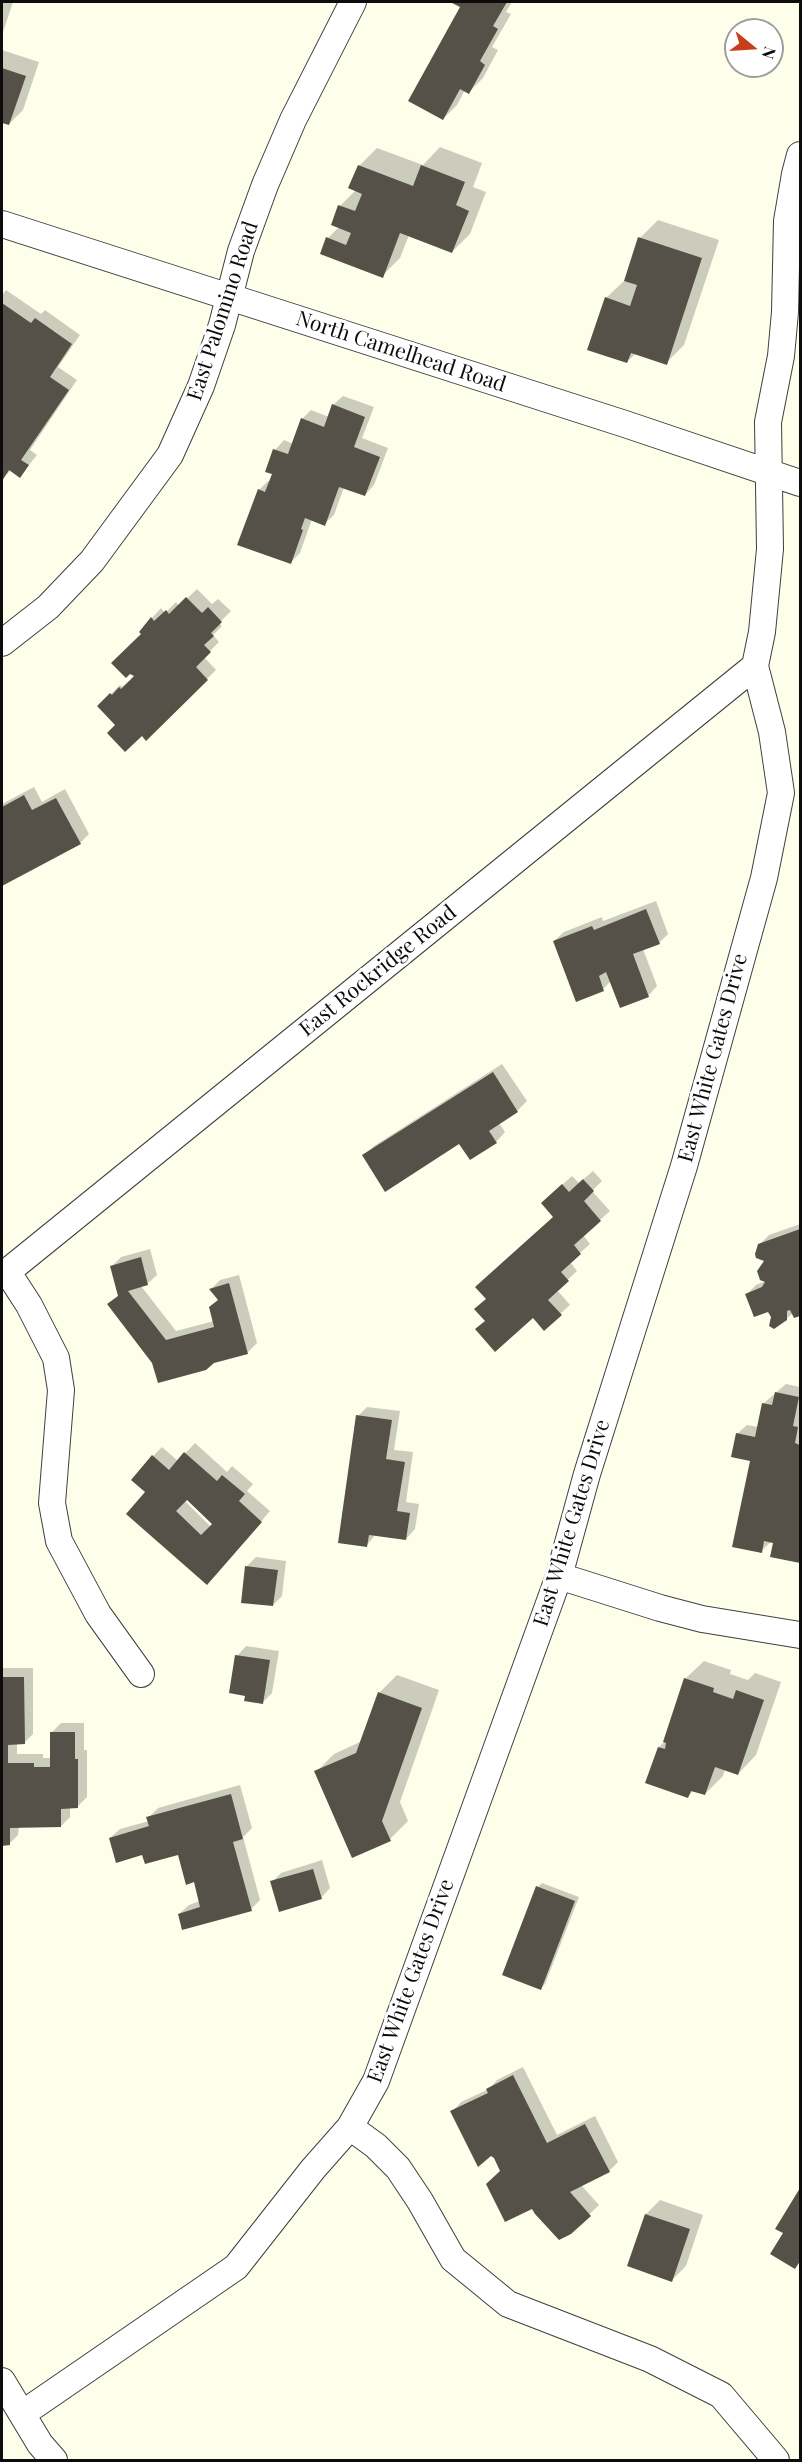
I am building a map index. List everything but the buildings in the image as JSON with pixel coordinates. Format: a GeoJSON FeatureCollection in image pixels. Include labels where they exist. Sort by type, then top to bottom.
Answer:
{"type":"FeatureCollection","features":[{"type":"Feature","properties":{"kind":"street","name":"East Palomino Road"},"geometry":{"type":"LineString","coordinates":[[2,643],[48,607],[92,561],[170,454],[201,387],[242,251],[265,185],[293,120],[353,2]]}},
{"type":"Feature","properties":{"kind":"street","name":"East White Gates Drive"},"geometry":{"type":"LineString","coordinates":[[22,2414],[236,2267],[313,2169],[350,2127],[375,2081],[559,1576],[587,1474],[684,1166],[764,878],[781,793],[771,732],[754,666],[762,632],[770,549],[768,422],[782,357],[787,221],[795,174],[801,155]]}},
{"type":"Feature","properties":{"kind":"street","name":"North Camelhead Road"},"geometry":{"type":"LineString","coordinates":[[2,224],[801,483]]}},
{"type":"Feature","properties":{"kind":"street","name":"East Rockridge Road"},"geometry":{"type":"LineString","coordinates":[[4,1274],[754,666]]}},
{"type":"Feature","properties":{"kind":"street"},"geometry":{"type":"LineString","coordinates":[[4,1274],[29,1305],[56,1358],[61,1390],[52,1503],[59,1541],[98,1614],[141,1674]]}},
{"type":"Feature","properties":{"kind":"street"},"geometry":{"type":"LineString","coordinates":[[559,1576],[702,1619],[801,1635]]}},
{"type":"Feature","properties":{"kind":"street"},"geometry":{"type":"LineString","coordinates":[[350,2127],[376,2146],[398,2168],[453,2259],[508,2304],[650,2359],[721,2395],[776,2460]]}},
{"type":"Feature","properties":{"kind":"street"},"geometry":{"type":"LineString","coordinates":[[2,2381],[40,2444],[54,2460]]}}]}
